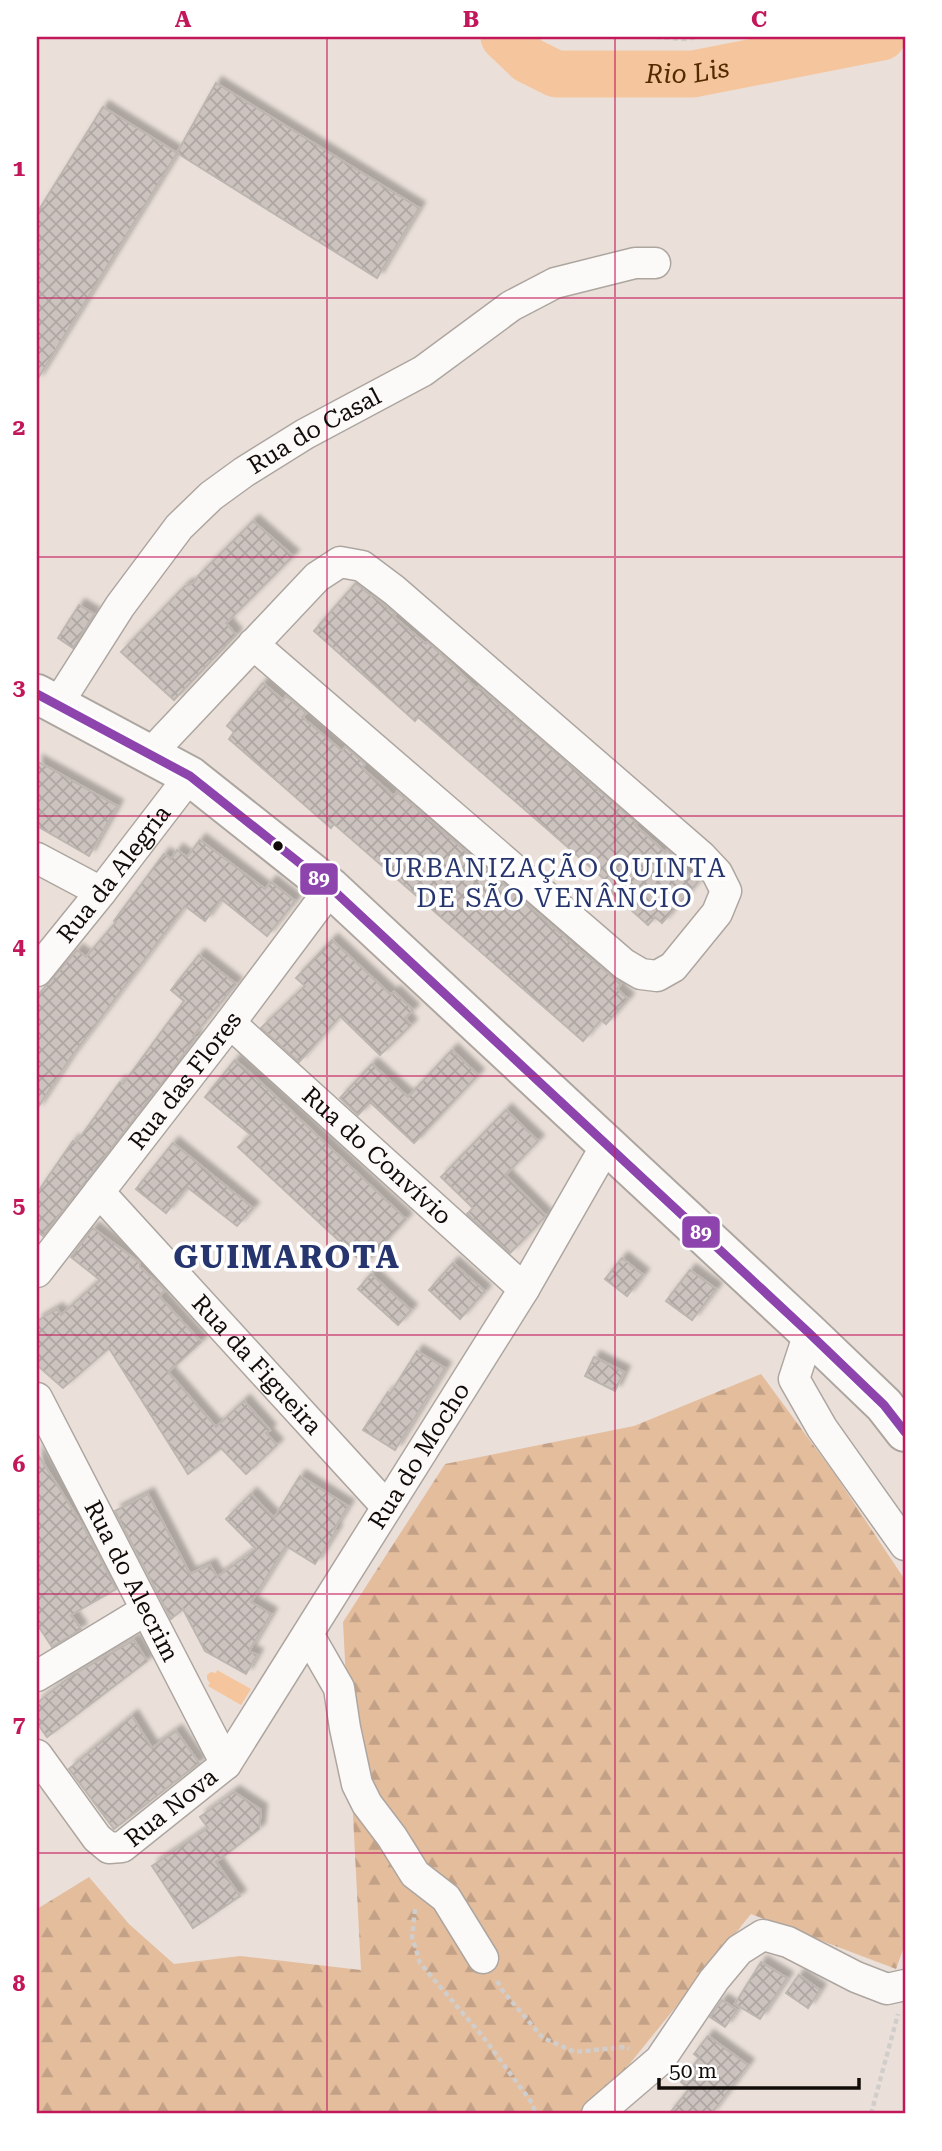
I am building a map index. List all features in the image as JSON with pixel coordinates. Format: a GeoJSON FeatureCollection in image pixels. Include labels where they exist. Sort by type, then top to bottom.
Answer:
{"type":"FeatureCollection","features":[{"type":"Feature","properties":{"kind":"main road"},"geometry":{"type":"LineString","coordinates":[[47,700],[190,776],[331,888],[898,1418]]}},
{"type":"Feature","properties":{"kind":"street","name":"Rua do Casal"},"geometry":{"type":"LineString","coordinates":[[47,700],[179,527],[211,496],[244,472],[305,434],[423,370],[511,306],[555,283],[635,263],[655,263]]}},
{"type":"Feature","properties":{"kind":"street"},"geometry":{"type":"LineString","coordinates":[[150,754],[253,644],[317,577],[340,562],[362,566],[394,590],[701,856],[718,873],[726,891],[717,913],[673,967],[657,976],[641,975],[624,964],[253,644]]}},
{"type":"Feature","properties":{"kind":"street","name":"Rua da Alegria"},"geometry":{"type":"LineString","coordinates":[[37,971],[102,892],[190,776]]}},
{"type":"Feature","properties":{"kind":"street"},"geometry":{"type":"LineString","coordinates":[[37,858],[102,892]]}},
{"type":"Feature","properties":{"kind":"street","name":"Rua das Flores"},"geometry":{"type":"LineString","coordinates":[[37,1272],[331,888]]}},
{"type":"Feature","properties":{"kind":"street","name":"Rua do Convívio"},"geometry":{"type":"LineString","coordinates":[[230,1023],[524,1289]]}},
{"type":"Feature","properties":{"kind":"street","name":"Rua do Mocho"},"geometry":{"type":"LineString","coordinates":[[226,1764],[524,1289],[607,1144]]}},
{"type":"Feature","properties":{"kind":"street","name":"Rua da Figueira"},"geometry":{"type":"LineString","coordinates":[[99,1192],[387,1507]]}},
{"type":"Feature","properties":{"kind":"street"},"geometry":{"type":"LineString","coordinates":[[809,1333],[794,1379],[822,1428],[905,1545]]}},
{"type":"Feature","properties":{"kind":"street","name":"Rua do Alecrim"},"geometry":{"type":"LineString","coordinates":[[37,1398],[226,1764]]}},
{"type":"Feature","properties":{"kind":"street"},"geometry":{"type":"LineString","coordinates":[[37,1676],[146,1610]]}},
{"type":"Feature","properties":{"kind":"street"},"geometry":{"type":"LineString","coordinates":[[308,1634],[339,1688],[357,1784],[367,1804],[415,1874],[446,1898],[483,1958]]}},
{"type":"Feature","properties":{"kind":"street","name":"Rua Nova"},"geometry":{"type":"LineString","coordinates":[[37,1755],[97,1838],[109,1848],[122,1847],[226,1764]]}},
{"type":"Feature","properties":{"kind":"street"},"geometry":{"type":"LineString","coordinates":[[597,2114],[660,2060],[714,1980],[739,1950],[763,1935],[788,1942],[902,1998]]}},
{"type":"Feature","properties":{"kind":"path"},"geometry":{"type":"LineString","coordinates":[[656,37],[697,37]]}},
{"type":"Feature","properties":{"kind":"path"},"geometry":{"type":"LineString","coordinates":[[415,1874],[412,1937],[419,1963],[484,2038],[532,2103],[536,2114]]}},
{"type":"Feature","properties":{"kind":"path"},"geometry":{"type":"LineString","coordinates":[[483,1958],[502,1990],[543,2038],[575,2052],[625,2048],[660,2060]]}},
{"type":"Feature","properties":{"kind":"path"},"geometry":{"type":"LineString","coordinates":[[871,2114],[902,1998]]}},
{"type":"Feature","properties":{"kind":"green space"},"geometry":{"type":"Polygon","coordinates":[[[761,1374],[836,1476],[905,1580],[905,1944],[896,1969],[751,1914],[589,2114],[37,2114],[37,1909],[89,1877],[129,1924],[174,1964],[240,1956],[361,1970],[343,1622],[445,1464],[634,1426],[761,1374]]]}},
{"type":"Feature","properties":{"kind":"shaded area"},"geometry":{"type":"Polygon","coordinates":[[[217,1670],[251,1689],[241,1705],[208,1686],[210,1683],[207,1675],[216,1673],[217,1670]]]}},
{"type":"Feature","properties":{"kind":"building"},"geometry":{"type":"Polygon","coordinates":[[[216,83],[419,208],[377,278],[177,153],[216,83]]]}},
{"type":"Feature","properties":{"kind":"building"},"geometry":{"type":"Polygon","coordinates":[[[103,107],[177,153],[37,380],[37,213],[103,107]]]}},
{"type":"Feature","properties":{"kind":"building"},"geometry":{"type":"Polygon","coordinates":[[[253,521],[293,556],[226,623],[236,635],[174,700],[121,652],[185,586],[194,583],[253,521]]]}},
{"type":"Feature","properties":{"kind":"building"},"geometry":{"type":"Polygon","coordinates":[[[356,583],[637,823],[635,825],[665,852],[667,850],[686,866],[684,869],[698,882],[662,923],[655,917],[648,925],[610,891],[613,887],[546,828],[418,717],[415,721],[314,631],[356,583]]]}},
{"type":"Feature","properties":{"kind":"building"},"geometry":{"type":"Polygon","coordinates":[[[79,605],[94,614],[73,648],[58,638],[79,605]]]}},
{"type":"Feature","properties":{"kind":"building"},"geometry":{"type":"Polygon","coordinates":[[[263,683],[283,700],[286,696],[306,713],[302,717],[342,751],[346,747],[365,764],[362,768],[394,796],[397,792],[621,984],[617,989],[628,999],[606,1024],[601,1020],[583,1041],[334,824],[331,828],[229,739],[234,732],[227,726],[263,683]]]}},
{"type":"Feature","properties":{"kind":"building"},"geometry":{"type":"Polygon","coordinates":[[[37,761],[117,806],[89,856],[37,826],[37,761]]]}},
{"type":"Feature","properties":{"kind":"building"},"geometry":{"type":"Polygon","coordinates":[[[200,840],[265,889],[271,882],[295,901],[267,936],[221,899],[205,921],[185,906],[69,1060],[37,1109],[37,996],[77,950],[86,957],[116,922],[114,921],[164,854],[171,859],[177,850],[187,857],[200,840]]]}},
{"type":"Feature","properties":{"kind":"building"},"geometry":{"type":"Polygon","coordinates":[[[332,940],[391,995],[394,992],[413,1010],[405,1018],[411,1025],[380,1055],[340,1016],[299,1062],[261,1028],[305,986],[296,978],[332,940]]]}},
{"type":"Feature","properties":{"kind":"building"},"geometry":{"type":"Polygon","coordinates":[[[199,955],[236,984],[193,1036],[196,1037],[178,1062],[43,1236],[37,1231],[37,1193],[73,1141],[76,1143],[120,1082],[123,1084],[184,1001],[171,990],[199,955]]]}},
{"type":"Feature","properties":{"kind":"building"},"geometry":{"type":"Polygon","coordinates":[[[452,1050],[478,1075],[414,1143],[370,1102],[358,1115],[340,1098],[372,1064],[408,1097],[452,1050]]]}},
{"type":"Feature","properties":{"kind":"building"},"geometry":{"type":"Polygon","coordinates":[[[235,1060],[406,1219],[364,1264],[238,1147],[251,1135],[205,1097],[235,1060]]]}},
{"type":"Feature","properties":{"kind":"building"},"geometry":{"type":"Polygon","coordinates":[[[506,1110],[538,1141],[505,1175],[546,1216],[510,1253],[467,1214],[473,1208],[441,1177],[506,1110]]]}},
{"type":"Feature","properties":{"kind":"building"},"geometry":{"type":"Polygon","coordinates":[[[173,1143],[253,1208],[237,1226],[187,1187],[166,1213],[136,1189],[173,1143]]]}},
{"type":"Feature","properties":{"kind":"building"},"geometry":{"type":"Polygon","coordinates":[[[93,1228],[140,1263],[140,1267],[165,1290],[159,1296],[201,1342],[168,1372],[216,1427],[244,1401],[270,1430],[266,1433],[277,1445],[246,1474],[221,1448],[188,1474],[109,1348],[63,1388],[37,1365],[37,1321],[57,1309],[61,1315],[100,1280],[71,1257],[93,1228]]]}},
{"type":"Feature","properties":{"kind":"building"},"geometry":{"type":"Polygon","coordinates":[[[622,1258],[643,1275],[627,1296],[605,1279],[622,1258]]]}},
{"type":"Feature","properties":{"kind":"building"},"geometry":{"type":"Polygon","coordinates":[[[453,1263],[485,1291],[460,1319],[429,1290],[453,1263]]]}},
{"type":"Feature","properties":{"kind":"building"},"geometry":{"type":"Polygon","coordinates":[[[690,1270],[716,1289],[692,1320],[666,1301],[690,1270]]]}},
{"type":"Feature","properties":{"kind":"building"},"geometry":{"type":"Polygon","coordinates":[[[371,1274],[411,1310],[398,1325],[358,1289],[371,1274]]]}},
{"type":"Feature","properties":{"kind":"building"},"geometry":{"type":"Polygon","coordinates":[[[417,1351],[445,1368],[395,1450],[363,1430],[417,1351]]]}},
{"type":"Feature","properties":{"kind":"building"},"geometry":{"type":"Polygon","coordinates":[[[594,1357],[624,1372],[615,1391],[585,1376],[594,1357]]]}},
{"type":"Feature","properties":{"kind":"building"},"geometry":{"type":"Polygon","coordinates":[[[37,1453],[84,1528],[116,1589],[71,1615],[81,1629],[52,1647],[37,1624],[37,1453]]]}},
{"type":"Feature","properties":{"kind":"building"},"geometry":{"type":"Polygon","coordinates":[[[300,1476],[348,1506],[315,1564],[286,1546],[251,1602],[271,1614],[249,1651],[257,1655],[246,1674],[205,1651],[183,1609],[171,1619],[115,1511],[148,1494],[190,1574],[210,1565],[217,1577],[256,1549],[226,1519],[251,1494],[274,1518],[300,1476]]]}},
{"type":"Feature","properties":{"kind":"building"},"geometry":{"type":"Polygon","coordinates":[[[134,1640],[147,1661],[47,1737],[37,1723],[37,1703],[71,1676],[134,1640]]]}},
{"type":"Feature","properties":{"kind":"building"},"geometry":{"type":"Polygon","coordinates":[[[132,1716],[152,1748],[176,1731],[199,1763],[114,1829],[69,1769],[132,1716]]]}},
{"type":"Feature","properties":{"kind":"building"},"geometry":{"type":"Polygon","coordinates":[[[234,1792],[261,1810],[259,1829],[216,1862],[240,1896],[193,1928],[152,1866],[208,1828],[200,1817],[234,1792]]]}},
{"type":"Feature","properties":{"kind":"building"},"geometry":{"type":"Polygon","coordinates":[[[761,1962],[787,1978],[760,2019],[735,2004],[761,1962]]]}},
{"type":"Feature","properties":{"kind":"building"},"geometry":{"type":"Polygon","coordinates":[[[799,1975],[820,1990],[808,2008],[786,1993],[799,1975]]]}},
{"type":"Feature","properties":{"kind":"building"},"geometry":{"type":"Polygon","coordinates":[[[722,2000],[737,2010],[725,2027],[710,2017],[722,2000]]]}},
{"type":"Feature","properties":{"kind":"building"},"geometry":{"type":"Polygon","coordinates":[[[708,2036],[748,2065],[711,2114],[669,2114],[689,2089],[681,2082],[699,2058],[694,2054],[708,2036]]]}},
{"type":"Feature","properties":{"kind":"waterway","name":"Rio Lis"},"geometry":{"type":"LineString","coordinates":[[504,37],[528,60],[556,74],[693,74],[882,37]]}},
{"type":"Feature","properties":{"kind":"transit line","name":"89"},"geometry":{"type":"LineString","coordinates":[[37,694],[190,776],[331,888],[809,1333],[884,1405],[905,1432]]}},
{"type":"Feature","properties":{"kind":"district","name":"URBANIZAÇÃO QUINTA DE SÃO VENÂNCIO"},"geometry":{"type":"Point","coordinates":[555,883]}},
{"type":"Feature","properties":{"kind":"district","name":"GUIMAROTA"},"geometry":{"type":"Point","coordinates":[287,1257]}}]}
